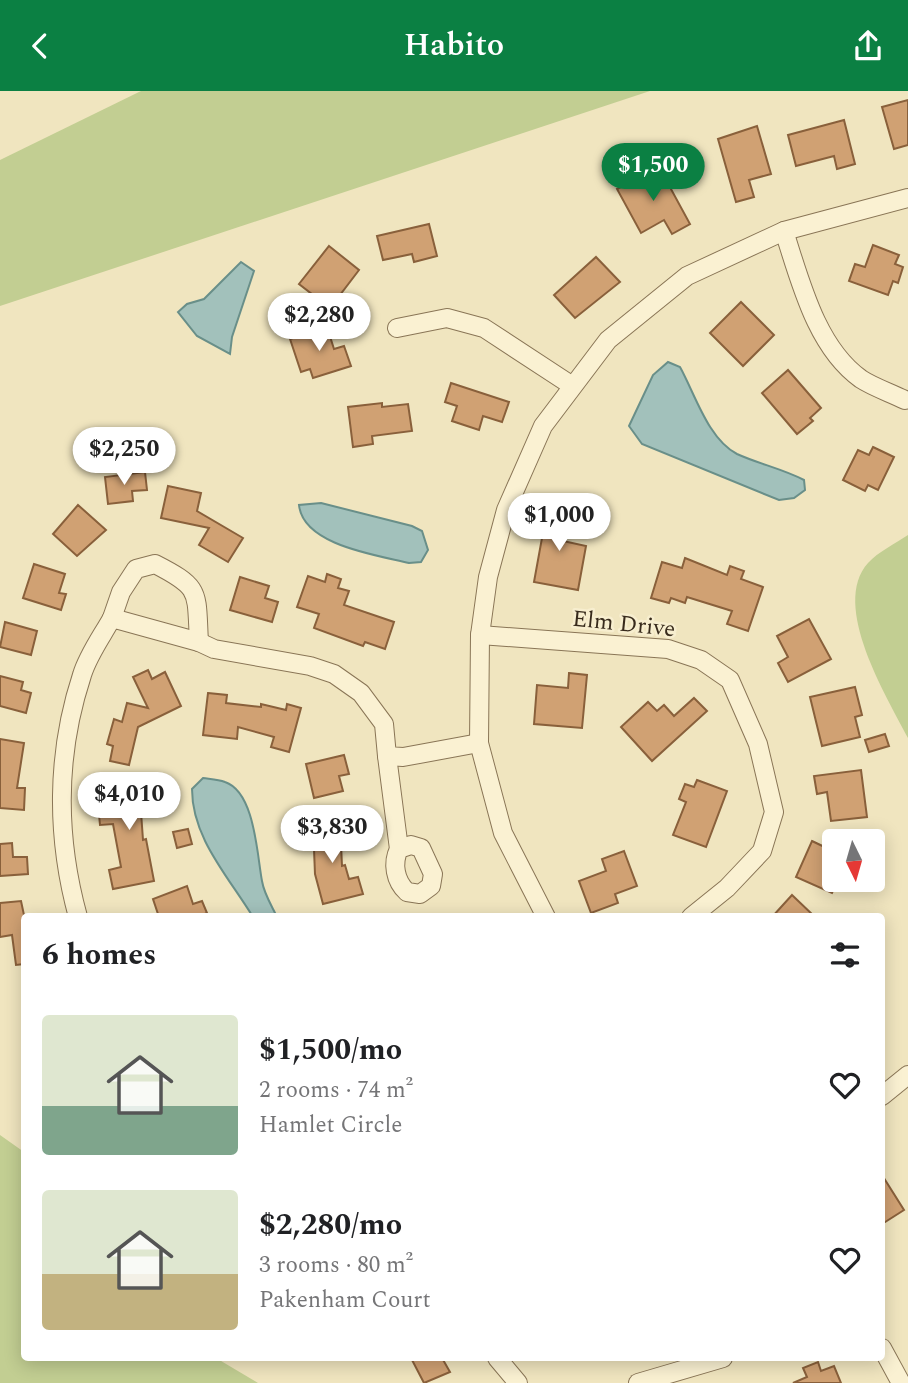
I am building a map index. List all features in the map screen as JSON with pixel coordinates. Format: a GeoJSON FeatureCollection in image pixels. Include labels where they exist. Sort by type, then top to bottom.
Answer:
{"type":"FeatureCollection","features":[{"type":"Feature","properties":{"kind":"street"},"geometry":{"type":"LineString","coordinates":[[544,913],[503,833],[480,743],[480,635],[488,577],[506,510],[543,426],[571,385],[608,340],[687,276],[784,231],[908,198]]}},
{"type":"Feature","properties":{"kind":"street"},"geometry":{"type":"LineString","coordinates":[[784,231],[806,297],[832,348],[860,378],[905,400]]}},
{"type":"Feature","properties":{"kind":"street"},"geometry":{"type":"LineString","coordinates":[[397,328],[447,318],[484,328],[571,385]]}},
{"type":"Feature","properties":{"kind":"street"},"geometry":{"type":"LineString","coordinates":[[77,913],[64,858],[61,771],[82,673],[121,593],[136,569],[155,564],[187,580],[197,595],[199,642]]}},
{"type":"Feature","properties":{"kind":"street"},"geometry":{"type":"LineString","coordinates":[[111,618],[199,642],[214,649],[310,666],[334,674],[361,693],[384,724],[399,849]]}},
{"type":"Feature","properties":{"kind":"street","name":"Elm Drive"},"geometry":{"type":"LineString","coordinates":[[480,635],[668,649],[701,660],[730,680],[758,744],[774,812],[762,851],[727,888],[696,913]]}},
{"type":"Feature","properties":{"kind":"street"},"geometry":{"type":"LineString","coordinates":[[387,756],[403,757],[480,743]]}},
{"type":"Feature","properties":{"kind":"street"},"geometry":{"type":"LineString","coordinates":[[885,1094],[908,1075]]}},
{"type":"Feature","properties":{"kind":"street"},"geometry":{"type":"LineString","coordinates":[[885,1354],[901,1383]]}},
{"type":"Feature","properties":{"kind":"street"},"geometry":{"type":"LineString","coordinates":[[500,1361],[518,1383]]}},
{"type":"Feature","properties":{"kind":"street"},"geometry":{"type":"LineString","coordinates":[[638,1383],[713,1361]]}},
{"type":"Feature","properties":{"kind":"green space"},"geometry":{"type":"Polygon","coordinates":[[[141,91],[650,91],[0,306],[0,160],[141,91]]]}},
{"type":"Feature","properties":{"kind":"green space"},"geometry":{"type":"Polygon","coordinates":[[[908,535],[908,738],[866,651],[858,626],[855,602],[858,581],[868,563],[908,535]]]}},
{"type":"Feature","properties":{"kind":"green space"},"geometry":{"type":"Polygon","coordinates":[[[0,1135],[21,1150],[21,1361],[221,1361],[258,1383],[0,1383],[0,1135]]]}},
{"type":"Feature","properties":{"kind":"water"},"geometry":{"type":"Polygon","coordinates":[[[241,262],[254,271],[232,337],[230,354],[197,336],[178,312],[187,304],[204,299],[241,262]]]}},
{"type":"Feature","properties":{"kind":"water"},"geometry":{"type":"Polygon","coordinates":[[[668,362],[680,367],[710,427],[727,447],[737,454],[804,480],[805,490],[794,498],[779,500],[642,444],[629,426],[653,375],[668,362]]]}},
{"type":"Feature","properties":{"kind":"water"},"geometry":{"type":"Polygon","coordinates":[[[321,503],[412,526],[422,531],[428,550],[421,562],[409,563],[361,552],[327,539],[313,530],[304,519],[299,505],[321,503]]]}},
{"type":"Feature","properties":{"kind":"water"},"geometry":{"type":"Polygon","coordinates":[[[203,778],[217,780],[235,788],[243,798],[253,826],[263,886],[275,913],[250,913],[205,840],[198,824],[192,789],[203,778]]]}},
{"type":"Feature","properties":{"kind":"building"},"geometry":{"type":"Polygon","coordinates":[[[908,100],[908,145],[894,149],[882,107],[908,100]]]}},
{"type":"Feature","properties":{"kind":"building"},"geometry":{"type":"Polygon","coordinates":[[[844,120],[855,164],[837,169],[834,156],[796,166],[788,135],[844,120]]]}},
{"type":"Feature","properties":{"kind":"building"},"geometry":{"type":"Polygon","coordinates":[[[757,126],[771,174],[749,180],[754,197],[736,202],[718,139],[757,126]]]}},
{"type":"Feature","properties":{"kind":"building"},"geometry":{"type":"Polygon","coordinates":[[[659,167],[690,224],[672,234],[664,220],[641,233],[617,189],[659,167]]]}},
{"type":"Feature","properties":{"kind":"building"},"geometry":{"type":"Polygon","coordinates":[[[429,224],[437,256],[414,262],[412,254],[383,260],[377,236],[429,224]]]}},
{"type":"Feature","properties":{"kind":"building"},"geometry":{"type":"Polygon","coordinates":[[[873,245],[899,255],[895,264],[903,267],[898,283],[893,281],[888,295],[849,281],[855,264],[865,267],[873,245]]]}},
{"type":"Feature","properties":{"kind":"building"},"geometry":{"type":"Polygon","coordinates":[[[329,246],[359,270],[330,308],[299,284],[329,246]]]}},
{"type":"Feature","properties":{"kind":"building"},"geometry":{"type":"Polygon","coordinates":[[[596,257],[620,282],[575,318],[554,295],[596,257]]]}},
{"type":"Feature","properties":{"kind":"building"},"geometry":{"type":"Polygon","coordinates":[[[741,302],[774,335],[743,366],[710,333],[741,302]]]}},
{"type":"Feature","properties":{"kind":"building"},"geometry":{"type":"Polygon","coordinates":[[[327,327],[334,349],[344,346],[351,366],[313,378],[310,369],[301,372],[290,339],[327,327]]]}},
{"type":"Feature","properties":{"kind":"building"},"geometry":{"type":"Polygon","coordinates":[[[788,370],[821,408],[810,418],[813,421],[797,434],[762,393],[788,370]]]}},
{"type":"Feature","properties":{"kind":"building"},"geometry":{"type":"Polygon","coordinates":[[[451,383],[509,402],[502,422],[483,416],[479,430],[452,421],[457,406],[445,402],[451,383]]]}},
{"type":"Feature","properties":{"kind":"building"},"geometry":{"type":"Polygon","coordinates":[[[382,403],[382,407],[408,404],[412,431],[372,436],[373,444],[353,447],[348,407],[382,403]]]}},
{"type":"Feature","properties":{"kind":"building"},"geometry":{"type":"Polygon","coordinates":[[[873,447],[894,457],[878,490],[868,485],[865,491],[843,480],[858,450],[869,455],[873,447]]]}},
{"type":"Feature","properties":{"kind":"building"},"geometry":{"type":"Polygon","coordinates":[[[145,472],[147,490],[132,491],[133,501],[108,504],[105,477],[145,472]]]}},
{"type":"Feature","properties":{"kind":"building"},"geometry":{"type":"Polygon","coordinates":[[[168,486],[201,493],[197,511],[243,538],[228,562],[199,545],[209,528],[161,518],[168,486]]]}},
{"type":"Feature","properties":{"kind":"building"},"geometry":{"type":"Polygon","coordinates":[[[78,505],[106,530],[77,556],[53,534],[78,505]]]}},
{"type":"Feature","properties":{"kind":"building"},"geometry":{"type":"Polygon","coordinates":[[[548,505],[569,509],[563,541],[586,546],[578,590],[534,582],[548,505]]]}},
{"type":"Feature","properties":{"kind":"building"},"geometry":{"type":"Polygon","coordinates":[[[685,558],[727,575],[730,566],[744,571],[741,579],[763,587],[748,631],[727,624],[732,611],[687,597],[685,603],[671,598],[669,603],[651,598],[662,562],[682,568],[685,558]]]}},
{"type":"Feature","properties":{"kind":"building"},"geometry":{"type":"Polygon","coordinates":[[[34,564],[65,574],[59,593],[66,594],[61,610],[23,598],[34,564]]]}},
{"type":"Feature","properties":{"kind":"building"},"geometry":{"type":"Polygon","coordinates":[[[327,574],[341,579],[338,588],[349,591],[344,605],[394,622],[385,649],[365,642],[363,646],[314,628],[319,614],[297,607],[308,576],[325,582],[327,574]]]}},
{"type":"Feature","properties":{"kind":"building"},"geometry":{"type":"Polygon","coordinates":[[[240,577],[269,586],[265,598],[278,602],[272,622],[230,610],[240,577]]]}},
{"type":"Feature","properties":{"kind":"building"},"geometry":{"type":"Polygon","coordinates":[[[809,619],[831,659],[788,682],[778,663],[788,657],[777,636],[809,619]]]}},
{"type":"Feature","properties":{"kind":"building"},"geometry":{"type":"Polygon","coordinates":[[[5,622],[37,631],[31,655],[0,647],[5,622]]]}},
{"type":"Feature","properties":{"kind":"building"},"geometry":{"type":"Polygon","coordinates":[[[148,670],[152,679],[165,672],[181,706],[138,727],[129,765],[110,761],[113,746],[107,744],[114,719],[122,722],[127,703],[148,708],[133,677],[148,670]]]}},
{"type":"Feature","properties":{"kind":"building"},"geometry":{"type":"Polygon","coordinates":[[[569,673],[587,675],[582,728],[534,724],[537,685],[568,688],[569,673]]]}},
{"type":"Feature","properties":{"kind":"building"},"geometry":{"type":"Polygon","coordinates":[[[0,676],[23,682],[21,690],[31,693],[26,713],[0,706],[0,676]]]}},
{"type":"Feature","properties":{"kind":"building"},"geometry":{"type":"Polygon","coordinates":[[[855,687],[862,715],[855,717],[860,737],[822,746],[810,697],[855,687]]]}},
{"type":"Feature","properties":{"kind":"building"},"geometry":{"type":"Polygon","coordinates":[[[208,693],[227,695],[226,703],[261,707],[261,704],[286,710],[287,704],[301,708],[289,752],[271,747],[274,737],[238,727],[237,739],[203,735],[208,693]]]}},
{"type":"Feature","properties":{"kind":"building"},"geometry":{"type":"Polygon","coordinates":[[[694,698],[707,711],[652,761],[621,727],[648,702],[657,711],[664,705],[674,716],[694,698]]]}},
{"type":"Feature","properties":{"kind":"building"},"geometry":{"type":"Polygon","coordinates":[[[885,734],[889,746],[869,752],[865,740],[885,734]]]}},
{"type":"Feature","properties":{"kind":"building"},"geometry":{"type":"Polygon","coordinates":[[[0,739],[24,743],[17,788],[25,788],[24,810],[0,808],[0,739]]]}},
{"type":"Feature","properties":{"kind":"building"},"geometry":{"type":"Polygon","coordinates":[[[344,755],[349,774],[339,776],[343,791],[314,798],[306,764],[344,755]]]}},
{"type":"Feature","properties":{"kind":"building"},"geometry":{"type":"Polygon","coordinates":[[[861,770],[867,817],[831,821],[827,792],[817,794],[814,776],[861,770]]]}},
{"type":"Feature","properties":{"kind":"building"},"geometry":{"type":"Polygon","coordinates":[[[147,779],[149,811],[141,812],[143,840],[146,839],[154,881],[113,889],[109,870],[121,867],[113,824],[100,825],[98,804],[111,803],[110,782],[147,779]]]}},
{"type":"Feature","properties":{"kind":"building"},"geometry":{"type":"Polygon","coordinates":[[[697,780],[727,791],[706,847],[673,835],[686,802],[679,799],[685,784],[694,787],[697,780]]]}},
{"type":"Feature","properties":{"kind":"building"},"geometry":{"type":"Polygon","coordinates":[[[340,822],[342,866],[345,865],[349,879],[358,877],[363,894],[323,904],[315,874],[313,824],[340,822]]]}},
{"type":"Feature","properties":{"kind":"building"},"geometry":{"type":"Polygon","coordinates":[[[188,829],[192,844],[177,848],[173,832],[188,829]]]}},
{"type":"Feature","properties":{"kind":"building"},"geometry":{"type":"Polygon","coordinates":[[[812,841],[822,846],[822,889],[796,877],[812,841]]]}},
{"type":"Feature","properties":{"kind":"building"},"geometry":{"type":"Polygon","coordinates":[[[12,843],[13,857],[27,857],[28,874],[0,876],[0,844],[12,843]]]}},
{"type":"Feature","properties":{"kind":"building"},"geometry":{"type":"Polygon","coordinates":[[[624,851],[637,886],[615,894],[618,903],[591,913],[579,881],[606,871],[602,859],[624,851]]]}},
{"type":"Feature","properties":{"kind":"building"},"geometry":{"type":"Polygon","coordinates":[[[187,886],[193,904],[202,901],[207,913],[158,913],[153,899],[187,886]]]}},
{"type":"Feature","properties":{"kind":"building"},"geometry":{"type":"Polygon","coordinates":[[[792,895],[811,913],[776,913],[792,895]]]}},
{"type":"Feature","properties":{"kind":"building"},"geometry":{"type":"Polygon","coordinates":[[[21,901],[24,913],[21,913],[21,964],[16,965],[12,935],[0,937],[0,903],[21,901]]]}},
{"type":"Feature","properties":{"kind":"building"},"geometry":{"type":"Polygon","coordinates":[[[885,1180],[904,1210],[885,1222],[885,1180]]]}},
{"type":"Feature","properties":{"kind":"building"},"geometry":{"type":"Polygon","coordinates":[[[413,1361],[444,1361],[450,1372],[424,1383],[413,1361]]]}},
{"type":"Feature","properties":{"kind":"building"},"geometry":{"type":"Polygon","coordinates":[[[818,1362],[821,1371],[834,1366],[841,1383],[793,1383],[807,1377],[803,1368],[818,1362]]]}}]}
